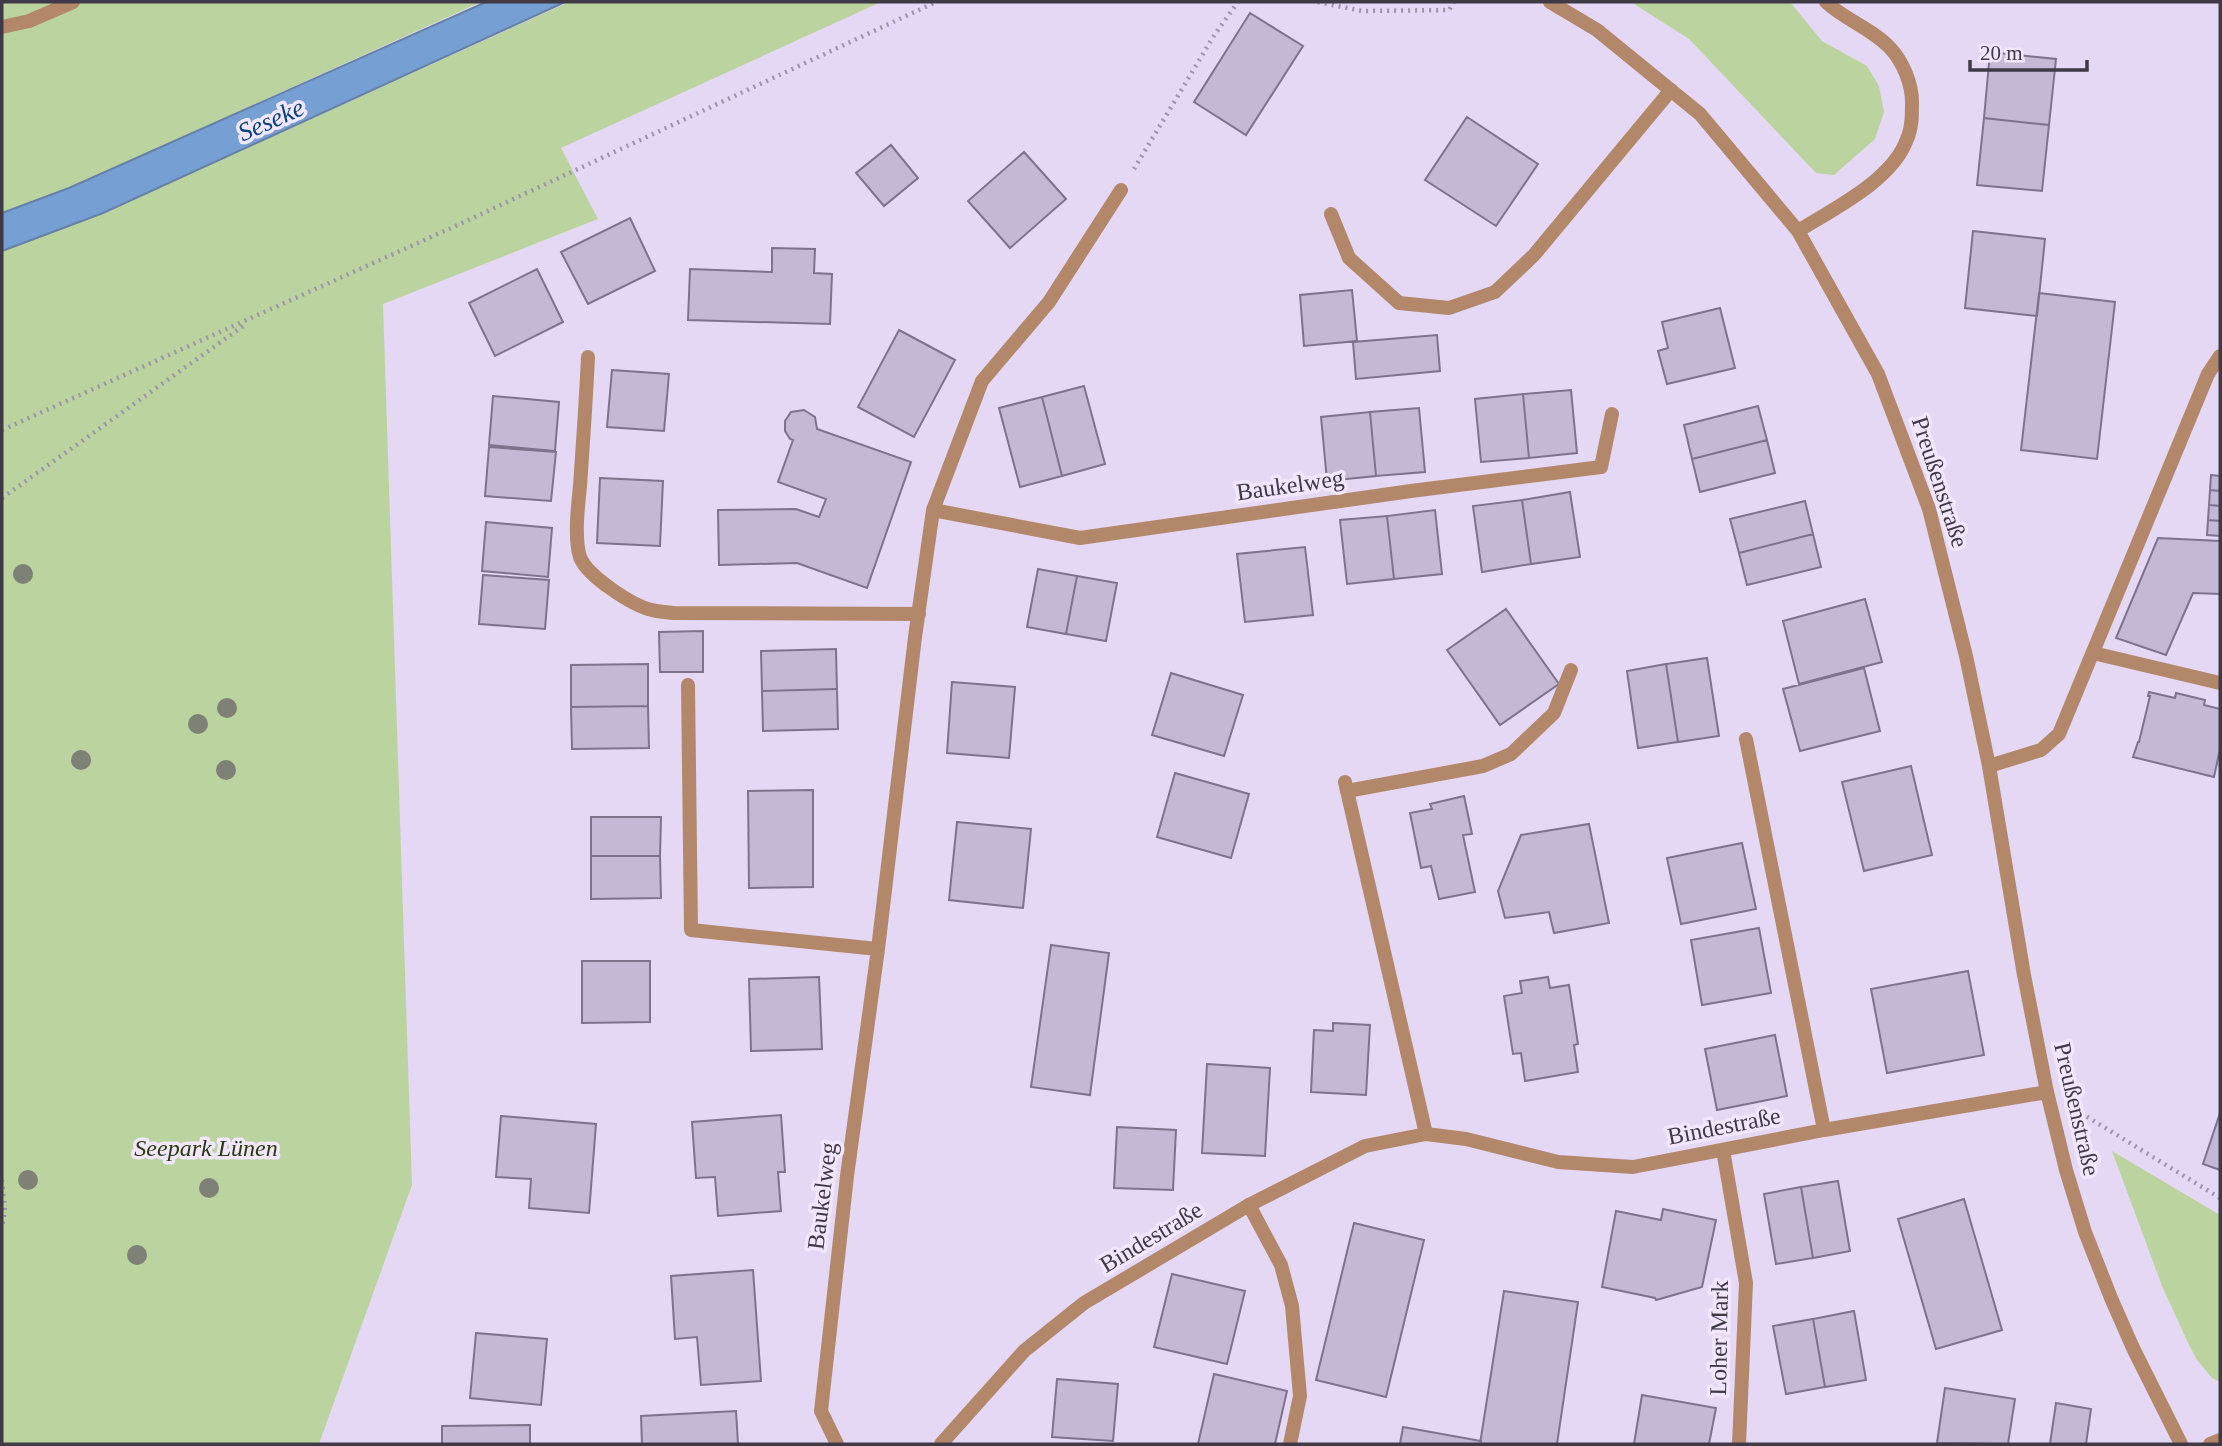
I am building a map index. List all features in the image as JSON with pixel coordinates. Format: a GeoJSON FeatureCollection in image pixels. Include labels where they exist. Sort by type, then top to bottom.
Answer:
{"type":"FeatureCollection","features":[{"type":"Feature","properties":{"kind":"street"},"geometry":{"type":"LineString","coordinates":[[2,27],[29,21],[73,2]]}},
{"type":"Feature","properties":{"kind":"street","name":"Preußenstraße"},"geometry":{"type":"LineString","coordinates":[[1550,2],[1597,30],[1700,114],[1798,231],[1878,374],[1929,509],[1966,656],[1989,766],[2024,975],[2047,1092],[2066,1170],[2089,1243],[2133,1348],[2181,1444]]}},
{"type":"Feature","properties":{"kind":"street"},"geometry":{"type":"LineString","coordinates":[[1798,231],[1873,182],[1894,161],[1907,141],[1912,118],[1912,97],[1901,62],[1878,37],[1826,2]]}},
{"type":"Feature","properties":{"kind":"street"},"geometry":{"type":"LineString","coordinates":[[1331,214],[1349,258],[1399,303],[1449,308],[1495,292],[1534,255],[1671,90]]}},
{"type":"Feature","properties":{"kind":"street","name":"Baukelweg"},"geometry":{"type":"LineString","coordinates":[[836,1444],[821,1411],[847,1176],[933,510],[982,381],[1049,302],[1121,190]]}},
{"type":"Feature","properties":{"kind":"street"},"geometry":{"type":"LineString","coordinates":[[1989,766],[2041,750],[2059,734],[2208,374],[2220,356]]}},
{"type":"Feature","properties":{"kind":"street"},"geometry":{"type":"LineString","coordinates":[[589,357],[578,543],[580,557],[586,566],[608,586],[629,601],[652,610],[674,613],[919,614]]}},
{"type":"Feature","properties":{"kind":"street","name":"Baukelweg"},"geometry":{"type":"LineString","coordinates":[[933,510],[1080,538],[1601,467],[1612,414]]}},
{"type":"Feature","properties":{"kind":"street"},"geometry":{"type":"LineString","coordinates":[[2093,653],[2220,684]]}},
{"type":"Feature","properties":{"kind":"street"},"geometry":{"type":"LineString","coordinates":[[1426,1134],[1346,787],[1483,766],[1511,754],[1554,713],[1572,670]]}},
{"type":"Feature","properties":{"kind":"street"},"geometry":{"type":"LineString","coordinates":[[688,685],[691,930],[878,949]]}},
{"type":"Feature","properties":{"kind":"street"},"geometry":{"type":"LineString","coordinates":[[1745,738],[1825,1130]]}},
{"type":"Feature","properties":{"kind":"street","name":"Bindestraße"},"geometry":{"type":"LineString","coordinates":[[941,1444],[1024,1351],[1084,1303],[1250,1205],[1365,1146],[1426,1134],[1466,1139],[1558,1162],[1633,1167],[1825,1130],[2047,1092]]}},
{"type":"Feature","properties":{"kind":"street","name":"Loher Mark"},"geometry":{"type":"LineString","coordinates":[[1723,1150],[1746,1283],[1739,1444]]}},
{"type":"Feature","properties":{"kind":"street"},"geometry":{"type":"LineString","coordinates":[[1250,1205],[1281,1265],[1292,1306],[1300,1396],[1290,1444]]}},
{"type":"Feature","properties":{"kind":"street"},"geometry":{"type":"LineString","coordinates":[[2210,1444],[2220,1440]]}},
{"type":"Feature","properties":{"kind":"path"},"geometry":{"type":"LineString","coordinates":[[2,430],[448,230],[936,2]]}},
{"type":"Feature","properties":{"kind":"path"},"geometry":{"type":"LineString","coordinates":[[1121,190],[1215,34],[1238,2]]}},
{"type":"Feature","properties":{"kind":"path"},"geometry":{"type":"LineString","coordinates":[[1318,2],[1362,11],[1449,10],[1454,2]]}},
{"type":"Feature","properties":{"kind":"path"},"geometry":{"type":"LineString","coordinates":[[2,498],[254,317]]}},
{"type":"Feature","properties":{"kind":"path"},"geometry":{"type":"LineString","coordinates":[[2047,1092],[2220,1198]]}},
{"type":"Feature","properties":{"kind":"path"},"geometry":{"type":"LineString","coordinates":[[2,1180],[5,1211],[2,1227]]}},
{"type":"Feature","properties":{"kind":"green space"},"geometry":{"type":"Polygon","coordinates":[[[2,2],[481,2],[69,188],[2,213],[2,2]]]}},
{"type":"Feature","properties":{"kind":"green space","name":"Seepark Lünen"},"geometry":{"type":"Polygon","coordinates":[[[569,2],[881,2],[561,148],[598,219],[383,304],[412,1185],[319,1444],[2,1444],[2,251],[103,213],[569,2]]]}},
{"type":"Feature","properties":{"kind":"green space"},"geometry":{"type":"Polygon","coordinates":[[[1631,2],[1790,2],[1822,41],[1867,66],[1879,86],[1884,112],[1875,139],[1834,175],[1816,173],[1689,39],[1631,2]]]}},
{"type":"Feature","properties":{"kind":"green space"},"geometry":{"type":"Polygon","coordinates":[[[2112,1151],[2220,1215],[2220,1382],[2212,1378],[2189,1345],[2162,1286],[2112,1151]]]}},
{"type":"Feature","properties":{"kind":"water","name":"Seseke"},"geometry":{"type":"Polygon","coordinates":[[[486,2],[565,2],[103,213],[2,251],[2,213],[69,188],[486,2]]]}},
{"type":"Feature","properties":{"kind":"building"},"geometry":{"type":"Polygon","coordinates":[[[1250,13],[1303,46],[1246,135],[1194,102],[1250,13]]]}},
{"type":"Feature","properties":{"kind":"building"},"geometry":{"type":"Polygon","coordinates":[[[1990,52],[2056,59],[2049,125],[1984,118],[1990,52]]]}},
{"type":"Feature","properties":{"kind":"building"},"geometry":{"type":"Polygon","coordinates":[[[1467,117],[1538,164],[1496,226],[1425,180],[1467,117]]]}},
{"type":"Feature","properties":{"kind":"building"},"geometry":{"type":"Polygon","coordinates":[[[1984,118],[2049,125],[2042,191],[1977,185],[1984,118]]]}},
{"type":"Feature","properties":{"kind":"building"},"geometry":{"type":"Polygon","coordinates":[[[891,145],[918,178],[884,206],[856,173],[891,145]]]}},
{"type":"Feature","properties":{"kind":"building"},"geometry":{"type":"Polygon","coordinates":[[[1024,152],[1066,199],[1010,248],[968,201],[1024,152]]]}},
{"type":"Feature","properties":{"kind":"building"},"geometry":{"type":"Polygon","coordinates":[[[630,218],[655,271],[588,304],[561,252],[630,218]]]}},
{"type":"Feature","properties":{"kind":"building"},"geometry":{"type":"Polygon","coordinates":[[[1973,231],[2045,239],[2037,316],[1965,308],[1973,231]]]}},
{"type":"Feature","properties":{"kind":"building"},"geometry":{"type":"Polygon","coordinates":[[[772,248],[815,249],[814,273],[832,274],[830,324],[688,320],[690,269],[772,272],[772,248]]]}},
{"type":"Feature","properties":{"kind":"building"},"geometry":{"type":"Polygon","coordinates":[[[537,269],[563,322],[495,356],[469,303],[537,269]]]}},
{"type":"Feature","properties":{"kind":"building"},"geometry":{"type":"Polygon","coordinates":[[[1352,290],[1357,341],[1304,346],[1300,295],[1352,290]]]}},
{"type":"Feature","properties":{"kind":"building"},"geometry":{"type":"Polygon","coordinates":[[[2039,293],[2115,302],[2097,459],[2021,450],[2039,293]]]}},
{"type":"Feature","properties":{"kind":"building"},"geometry":{"type":"Polygon","coordinates":[[[1720,308],[1735,368],[1667,384],[1658,351],[1668,348],[1662,322],[1720,308]]]}},
{"type":"Feature","properties":{"kind":"building"},"geometry":{"type":"Polygon","coordinates":[[[899,330],[955,360],[914,437],[858,407],[899,330]]]}},
{"type":"Feature","properties":{"kind":"building"},"geometry":{"type":"Polygon","coordinates":[[[1437,335],[1440,371],[1356,379],[1353,342],[1437,335]]]}},
{"type":"Feature","properties":{"kind":"building"},"geometry":{"type":"Polygon","coordinates":[[[612,370],[669,374],[664,431],[607,427],[612,370]]]}},
{"type":"Feature","properties":{"kind":"building"},"geometry":{"type":"Polygon","coordinates":[[[1084,386],[1105,464],[1062,476],[1042,397],[1084,386]]]}},
{"type":"Feature","properties":{"kind":"building"},"geometry":{"type":"Polygon","coordinates":[[[1571,390],[1577,453],[1529,458],[1523,394],[1571,390]]]}},
{"type":"Feature","properties":{"kind":"building"},"geometry":{"type":"Polygon","coordinates":[[[1523,394],[1529,458],[1481,462],[1475,399],[1523,394]]]}},
{"type":"Feature","properties":{"kind":"building"},"geometry":{"type":"Polygon","coordinates":[[[493,396],[559,402],[555,451],[489,445],[493,396]]]}},
{"type":"Feature","properties":{"kind":"building"},"geometry":{"type":"Polygon","coordinates":[[[1042,397],[1062,476],[1020,487],[999,408],[1042,397]]]}},
{"type":"Feature","properties":{"kind":"building"},"geometry":{"type":"Polygon","coordinates":[[[1758,406],[1767,440],[1692,459],[1684,425],[1758,406]]]}},
{"type":"Feature","properties":{"kind":"building"},"geometry":{"type":"Polygon","coordinates":[[[1419,408],[1425,472],[1376,476],[1370,412],[1419,408]]]}},
{"type":"Feature","properties":{"kind":"building"},"geometry":{"type":"Polygon","coordinates":[[[804,410],[815,417],[817,429],[911,462],[867,588],[797,563],[719,565],[718,510],[796,509],[819,517],[826,499],[778,482],[793,440],[785,431],[785,421],[791,412],[804,410]]]}},
{"type":"Feature","properties":{"kind":"building"},"geometry":{"type":"Polygon","coordinates":[[[1370,412],[1376,476],[1327,481],[1321,417],[1370,412]]]}},
{"type":"Feature","properties":{"kind":"building"},"geometry":{"type":"Polygon","coordinates":[[[1767,440],[1775,473],[1700,492],[1692,459],[1767,440]]]}},
{"type":"Feature","properties":{"kind":"building"},"geometry":{"type":"Polygon","coordinates":[[[489,447],[556,452],[551,501],[485,496],[489,447]]]}},
{"type":"Feature","properties":{"kind":"building"},"geometry":{"type":"Polygon","coordinates":[[[2211,475],[2220,476],[2220,491],[2210,490],[2211,475]]]}},
{"type":"Feature","properties":{"kind":"building"},"geometry":{"type":"Polygon","coordinates":[[[600,478],[663,481],[660,546],[597,543],[600,478]]]}},
{"type":"Feature","properties":{"kind":"building"},"geometry":{"type":"Polygon","coordinates":[[[2210,490],[2220,491],[2220,506],[2209,505],[2210,490]]]}},
{"type":"Feature","properties":{"kind":"building"},"geometry":{"type":"Polygon","coordinates":[[[1570,492],[1580,557],[1531,564],[1522,500],[1570,492]]]}},
{"type":"Feature","properties":{"kind":"building"},"geometry":{"type":"Polygon","coordinates":[[[1522,500],[1531,564],[1482,572],[1473,506],[1522,500]]]}},
{"type":"Feature","properties":{"kind":"building"},"geometry":{"type":"Polygon","coordinates":[[[1805,501],[1813,534],[1739,553],[1730,519],[1805,501]]]}},
{"type":"Feature","properties":{"kind":"building"},"geometry":{"type":"Polygon","coordinates":[[[2209,505],[2220,506],[2220,521],[2208,520],[2209,505]]]}},
{"type":"Feature","properties":{"kind":"building"},"geometry":{"type":"Polygon","coordinates":[[[1435,510],[1442,574],[1394,579],[1387,516],[1435,510]]]}},
{"type":"Feature","properties":{"kind":"building"},"geometry":{"type":"Polygon","coordinates":[[[1387,516],[1394,579],[1347,584],[1340,520],[1387,516]]]}},
{"type":"Feature","properties":{"kind":"building"},"geometry":{"type":"Polygon","coordinates":[[[2208,520],[2220,521],[2220,536],[2207,535],[2208,520]]]}},
{"type":"Feature","properties":{"kind":"building"},"geometry":{"type":"Polygon","coordinates":[[[486,522],[552,528],[548,577],[482,571],[486,522]]]}},
{"type":"Feature","properties":{"kind":"building"},"geometry":{"type":"Polygon","coordinates":[[[1813,534],[1821,567],[1747,585],[1739,553],[1813,534]]]}},
{"type":"Feature","properties":{"kind":"building"},"geometry":{"type":"Polygon","coordinates":[[[2158,538],[2220,541],[2220,594],[2193,593],[2166,655],[2116,638],[2158,538]]]}},
{"type":"Feature","properties":{"kind":"building"},"geometry":{"type":"Polygon","coordinates":[[[1305,547],[1313,615],[1245,622],[1237,554],[1305,547]]]}},
{"type":"Feature","properties":{"kind":"building"},"geometry":{"type":"Polygon","coordinates":[[[1038,569],[1077,576],[1066,634],[1027,627],[1038,569]]]}},
{"type":"Feature","properties":{"kind":"building"},"geometry":{"type":"Polygon","coordinates":[[[483,575],[549,580],[545,629],[479,624],[483,575]]]}},
{"type":"Feature","properties":{"kind":"building"},"geometry":{"type":"Polygon","coordinates":[[[1077,576],[1117,583],[1106,641],[1066,634],[1077,576]]]}},
{"type":"Feature","properties":{"kind":"building"},"geometry":{"type":"Polygon","coordinates":[[[1865,599],[1882,662],[1799,684],[1783,621],[1865,599]]]}},
{"type":"Feature","properties":{"kind":"building"},"geometry":{"type":"Polygon","coordinates":[[[1506,609],[1559,684],[1500,725],[1447,650],[1506,609]]]}},
{"type":"Feature","properties":{"kind":"building"},"geometry":{"type":"Polygon","coordinates":[[[703,631],[703,672],[660,672],[659,632],[703,631]]]}},
{"type":"Feature","properties":{"kind":"building"},"geometry":{"type":"Polygon","coordinates":[[[836,649],[837,689],[762,691],[761,651],[836,649]]]}},
{"type":"Feature","properties":{"kind":"building"},"geometry":{"type":"Polygon","coordinates":[[[1707,658],[1719,736],[1678,742],[1666,664],[1707,658]]]}},
{"type":"Feature","properties":{"kind":"building"},"geometry":{"type":"Polygon","coordinates":[[[648,664],[648,706],[571,707],[571,665],[648,664]]]}},
{"type":"Feature","properties":{"kind":"building"},"geometry":{"type":"Polygon","coordinates":[[[1666,664],[1678,742],[1638,748],[1627,671],[1666,664]]]}},
{"type":"Feature","properties":{"kind":"building"},"geometry":{"type":"Polygon","coordinates":[[[1864,668],[1880,731],[1800,751],[1783,689],[1864,668]]]}},
{"type":"Feature","properties":{"kind":"building"},"geometry":{"type":"Polygon","coordinates":[[[1171,673],[1243,695],[1224,756],[1152,735],[1171,673]]]}},
{"type":"Feature","properties":{"kind":"building"},"geometry":{"type":"Polygon","coordinates":[[[952,682],[1015,687],[1009,758],[947,753],[952,682]]]}},
{"type":"Feature","properties":{"kind":"building"},"geometry":{"type":"Polygon","coordinates":[[[837,689],[838,729],[763,731],[762,691],[837,689]]]}},
{"type":"Feature","properties":{"kind":"building"},"geometry":{"type":"Polygon","coordinates":[[[2149,692],[2175,698],[2176,693],[2205,700],[2204,705],[2220,709],[2220,749],[2214,777],[2133,757],[2139,742],[2149,692]]]}},
{"type":"Feature","properties":{"kind":"building"},"geometry":{"type":"Polygon","coordinates":[[[648,706],[649,748],[572,749],[571,707],[648,706]]]}},
{"type":"Feature","properties":{"kind":"building"},"geometry":{"type":"Polygon","coordinates":[[[1911,766],[1932,855],[1864,871],[1842,782],[1911,766]]]}},
{"type":"Feature","properties":{"kind":"building"},"geometry":{"type":"Polygon","coordinates":[[[1175,773],[1249,794],[1231,858],[1157,837],[1175,773]]]}},
{"type":"Feature","properties":{"kind":"building"},"geometry":{"type":"Polygon","coordinates":[[[813,790],[813,887],[749,888],[748,791],[813,790]]]}},
{"type":"Feature","properties":{"kind":"building"},"geometry":{"type":"Polygon","coordinates":[[[1464,796],[1472,834],[1463,835],[1475,892],[1439,899],[1431,866],[1421,868],[1410,813],[1432,809],[1430,804],[1464,796]]]}},
{"type":"Feature","properties":{"kind":"building"},"geometry":{"type":"Polygon","coordinates":[[[591,817],[661,817],[660,856],[591,856],[591,817]]]}},
{"type":"Feature","properties":{"kind":"building"},"geometry":{"type":"Polygon","coordinates":[[[957,822],[1031,829],[1023,908],[949,900],[957,822]]]}},
{"type":"Feature","properties":{"kind":"building"},"geometry":{"type":"Polygon","coordinates":[[[1589,824],[1609,923],[1554,933],[1549,912],[1505,918],[1498,891],[1521,835],[1589,824]]]}},
{"type":"Feature","properties":{"kind":"building"},"geometry":{"type":"Polygon","coordinates":[[[1742,843],[1756,909],[1681,924],[1667,858],[1742,843]]]}},
{"type":"Feature","properties":{"kind":"building"},"geometry":{"type":"Polygon","coordinates":[[[591,856],[660,856],[661,898],[591,899],[591,856]]]}},
{"type":"Feature","properties":{"kind":"building"},"geometry":{"type":"Polygon","coordinates":[[[1759,928],[1771,993],[1702,1005],[1691,940],[1759,928]]]}},
{"type":"Feature","properties":{"kind":"building"},"geometry":{"type":"Polygon","coordinates":[[[1051,945],[1109,953],[1090,1095],[1031,1087],[1051,945]]]}},
{"type":"Feature","properties":{"kind":"building"},"geometry":{"type":"Polygon","coordinates":[[[582,961],[650,961],[650,1022],[582,1023],[582,961]]]}},
{"type":"Feature","properties":{"kind":"building"},"geometry":{"type":"Polygon","coordinates":[[[1968,971],[1984,1055],[1887,1073],[1871,989],[1968,971]]]}},
{"type":"Feature","properties":{"kind":"building"},"geometry":{"type":"Polygon","coordinates":[[[819,977],[822,1049],[751,1051],[749,979],[819,977]]]}},
{"type":"Feature","properties":{"kind":"building"},"geometry":{"type":"Polygon","coordinates":[[[1548,977],[1550,988],[1569,985],[1578,1044],[1574,1045],[1578,1072],[1525,1081],[1521,1053],[1513,1054],[1504,996],[1522,993],[1520,981],[1548,977]]]}},
{"type":"Feature","properties":{"kind":"building"},"geometry":{"type":"Polygon","coordinates":[[[1333,1023],[1370,1025],[1366,1095],[1311,1092],[1314,1030],[1333,1031],[1333,1023]]]}},
{"type":"Feature","properties":{"kind":"building"},"geometry":{"type":"Polygon","coordinates":[[[1775,1035],[1787,1096],[1717,1110],[1705,1049],[1775,1035]]]}},
{"type":"Feature","properties":{"kind":"building"},"geometry":{"type":"Polygon","coordinates":[[[1207,1064],[1270,1068],[1265,1156],[1202,1153],[1207,1064]]]}},
{"type":"Feature","properties":{"kind":"building"},"geometry":{"type":"Polygon","coordinates":[[[2220,1113],[2220,1170],[2203,1164],[2220,1113]]]}},
{"type":"Feature","properties":{"kind":"building"},"geometry":{"type":"Polygon","coordinates":[[[781,1115],[785,1172],[778,1172],[781,1211],[718,1216],[715,1177],[696,1178],[692,1122],[781,1115]]]}},
{"type":"Feature","properties":{"kind":"building"},"geometry":{"type":"Polygon","coordinates":[[[501,1116],[596,1124],[589,1213],[529,1208],[531,1179],[496,1177],[501,1116]]]}},
{"type":"Feature","properties":{"kind":"building"},"geometry":{"type":"Polygon","coordinates":[[[1117,1127],[1176,1130],[1173,1190],[1114,1188],[1117,1127]]]}},
{"type":"Feature","properties":{"kind":"building"},"geometry":{"type":"Polygon","coordinates":[[[1838,1181],[1850,1251],[1813,1258],[1801,1187],[1838,1181]]]}},
{"type":"Feature","properties":{"kind":"building"},"geometry":{"type":"Polygon","coordinates":[[[1801,1187],[1813,1258],[1776,1264],[1764,1194],[1801,1187]]]}},
{"type":"Feature","properties":{"kind":"building"},"geometry":{"type":"Polygon","coordinates":[[[1964,1199],[2002,1330],[1936,1349],[1898,1219],[1964,1199]]]}},
{"type":"Feature","properties":{"kind":"building"},"geometry":{"type":"Polygon","coordinates":[[[1663,1209],[1716,1220],[1702,1287],[1656,1300],[1602,1287],[1616,1211],[1661,1220],[1663,1209]]]}},
{"type":"Feature","properties":{"kind":"building"},"geometry":{"type":"Polygon","coordinates":[[[1354,1223],[1424,1240],[1386,1397],[1316,1380],[1354,1223]]]}},
{"type":"Feature","properties":{"kind":"building"},"geometry":{"type":"Polygon","coordinates":[[[753,1270],[761,1381],[701,1385],[697,1337],[675,1339],[671,1276],[753,1270]]]}},
{"type":"Feature","properties":{"kind":"building"},"geometry":{"type":"Polygon","coordinates":[[[1172,1274],[1245,1291],[1227,1364],[1154,1347],[1172,1274]]]}},
{"type":"Feature","properties":{"kind":"building"},"geometry":{"type":"Polygon","coordinates":[[[1504,1291],[1578,1302],[1557,1444],[1480,1444],[1504,1291]]]}},
{"type":"Feature","properties":{"kind":"building"},"geometry":{"type":"Polygon","coordinates":[[[1854,1311],[1866,1380],[1825,1387],[1813,1319],[1854,1311]]]}},
{"type":"Feature","properties":{"kind":"building"},"geometry":{"type":"Polygon","coordinates":[[[1813,1319],[1825,1387],[1786,1394],[1773,1326],[1813,1319]]]}},
{"type":"Feature","properties":{"kind":"building"},"geometry":{"type":"Polygon","coordinates":[[[476,1333],[547,1339],[541,1405],[470,1398],[476,1333]]]}},
{"type":"Feature","properties":{"kind":"building"},"geometry":{"type":"Polygon","coordinates":[[[1214,1374],[1287,1391],[1275,1444],[1198,1444],[1214,1374]]]}},
{"type":"Feature","properties":{"kind":"building"},"geometry":{"type":"Polygon","coordinates":[[[1057,1379],[1118,1384],[1113,1441],[1052,1437],[1057,1379]]]}},
{"type":"Feature","properties":{"kind":"building"},"geometry":{"type":"Polygon","coordinates":[[[1945,1388],[2015,1399],[2008,1444],[1937,1443],[1945,1388]]]}},
{"type":"Feature","properties":{"kind":"building"},"geometry":{"type":"Polygon","coordinates":[[[1642,1395],[1716,1408],[1709,1444],[1634,1444],[1642,1395]]]}},
{"type":"Feature","properties":{"kind":"building"},"geometry":{"type":"Polygon","coordinates":[[[2056,1403],[2091,1409],[2086,1444],[2050,1444],[2056,1403]]]}},
{"type":"Feature","properties":{"kind":"building"},"geometry":{"type":"Polygon","coordinates":[[[736,1411],[738,1444],[642,1444],[641,1416],[736,1411]]]}},
{"type":"Feature","properties":{"kind":"building"},"geometry":{"type":"Polygon","coordinates":[[[530,1425],[530,1444],[442,1444],[442,1426],[530,1425]]]}},
{"type":"Feature","properties":{"kind":"building"},"geometry":{"type":"Polygon","coordinates":[[[1403,1427],[1481,1441],[1480,1444],[1400,1444],[1403,1427]]]}}]}
